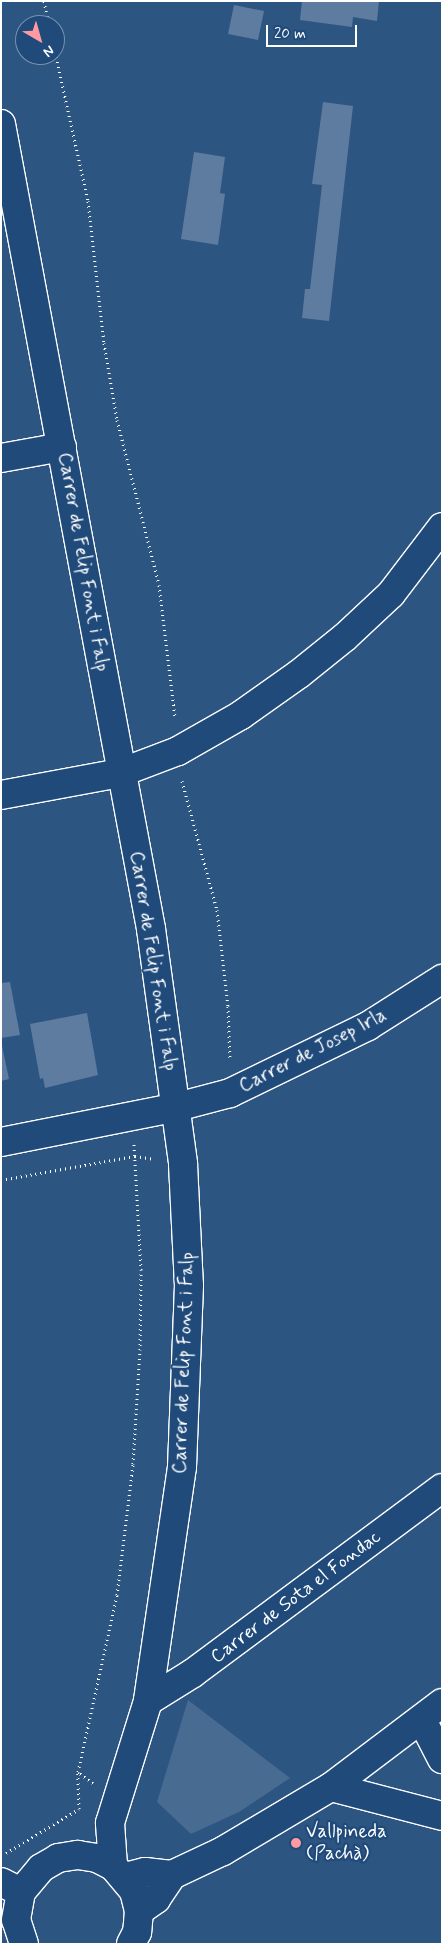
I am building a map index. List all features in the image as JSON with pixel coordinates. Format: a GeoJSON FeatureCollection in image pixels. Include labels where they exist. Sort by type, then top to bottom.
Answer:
{"type":"FeatureCollection","features":[{"type":"Feature","properties":{"kind":"street","name":"Carrer de Felip Font i Falp"},"geometry":{"type":"LineString","coordinates":[[1,124],[62,447],[120,773],[151,929],[177,1108],[183,1164],[189,1285],[182,1467],[148,1701],[114,1812],[119,1871]]}},
{"type":"Feature","properties":{"kind":"street"},"geometry":{"type":"LineString","coordinates":[[1,458],[62,447]]}},
{"type":"Feature","properties":{"kind":"street"},"geometry":{"type":"LineString","coordinates":[[1,795],[120,773],[178,751],[241,715],[300,674],[345,637],[391,594],[442,527]]}},
{"type":"Feature","properties":{"kind":"street","name":"Carrer de Josep Irla"},"geometry":{"type":"LineString","coordinates":[[1,1142],[177,1108],[230,1093],[360,1030],[442,979]]}},
{"type":"Feature","properties":{"kind":"street","name":"Carrer de Sota el Fondac"},"geometry":{"type":"LineString","coordinates":[[148,1701],[193,1673],[442,1488]]}},
{"type":"Feature","properties":{"kind":"street"},"geometry":{"type":"LineString","coordinates":[[119,1871],[172,1875],[223,1851],[331,1787],[442,1703]]}},
{"type":"Feature","properties":{"kind":"street"},"geometry":{"type":"LineString","coordinates":[[422,1720],[442,1759]]}},
{"type":"Feature","properties":{"kind":"street"},"geometry":{"type":"LineString","coordinates":[[331,1787],[442,1816]]}},
{"type":"Feature","properties":{"kind":"street","name":"Carrer de Felip Font i Falp"},"geometry":{"type":"LineString","coordinates":[[78,1855],[114,1812]]}},
{"type":"Feature","properties":{"kind":"street"},"geometry":{"type":"LineString","coordinates":[[16,1940],[16,1908],[11,1887],[58,1858],[78,1855],[97,1858],[119,1871],[134,1890],[139,1911],[137,1932],[131,1944]]}},
{"type":"Feature","properties":{"kind":"street"},"geometry":{"type":"LineString","coordinates":[[139,1911],[167,1887],[172,1875]]}},
{"type":"Feature","properties":{"kind":"path"},"geometry":{"type":"LineString","coordinates":[[44,1],[47,15]]}},
{"type":"Feature","properties":{"kind":"path"},"geometry":{"type":"LineString","coordinates":[[58,65],[88,201],[104,343],[117,420],[159,585],[180,772],[217,910],[228,1006],[230,1093]]}},
{"type":"Feature","properties":{"kind":"path"},"geometry":{"type":"LineString","coordinates":[[1,1856],[79,1809],[78,1772],[117,1595],[132,1477],[140,1310],[132,1116]]}},
{"type":"Feature","properties":{"kind":"path"},"geometry":{"type":"LineString","coordinates":[[1,1180],[135,1156],[183,1164]]}},
{"type":"Feature","properties":{"kind":"path"},"geometry":{"type":"LineString","coordinates":[[78,1772],[114,1812]]}},
{"type":"Feature","properties":{"kind":"shaded area"},"geometry":{"type":"Polygon","coordinates":[[[188,1700],[290,1778],[239,1812],[191,1834],[157,1802],[188,1700]]]}},
{"type":"Feature","properties":{"kind":"building"},"geometry":{"type":"Polygon","coordinates":[[[302,1],[379,1],[377,21],[353,17],[352,27],[300,20],[302,1]]]}},
{"type":"Feature","properties":{"kind":"building"},"geometry":{"type":"Polygon","coordinates":[[[234,5],[264,11],[258,40],[228,34],[234,5]]]}},
{"type":"Feature","properties":{"kind":"building"},"geometry":{"type":"Polygon","coordinates":[[[323,102],[353,106],[329,321],[302,318],[305,289],[310,289],[322,185],[312,184],[323,102]]]}},
{"type":"Feature","properties":{"kind":"building"},"geometry":{"type":"Polygon","coordinates":[[[194,152],[225,157],[220,193],[225,194],[218,245],[181,239],[194,152]]]}},
{"type":"Feature","properties":{"kind":"building"},"geometry":{"type":"Polygon","coordinates":[[[10,982],[20,1035],[1,1038],[1,983],[10,982]]]}},
{"type":"Feature","properties":{"kind":"building"},"geometry":{"type":"Polygon","coordinates":[[[87,1013],[98,1075],[45,1088],[43,1078],[40,1079],[30,1024],[87,1013]]]}},
{"type":"Feature","properties":{"kind":"building"},"geometry":{"type":"Polygon","coordinates":[[[1,1041],[9,1079],[1,1081],[1,1041]]]}},
{"type":"Feature","properties":{"kind":"place","name":"Vallpineda (Pachà)"},"geometry":{"type":"Point","coordinates":[296,1843]}}]}
